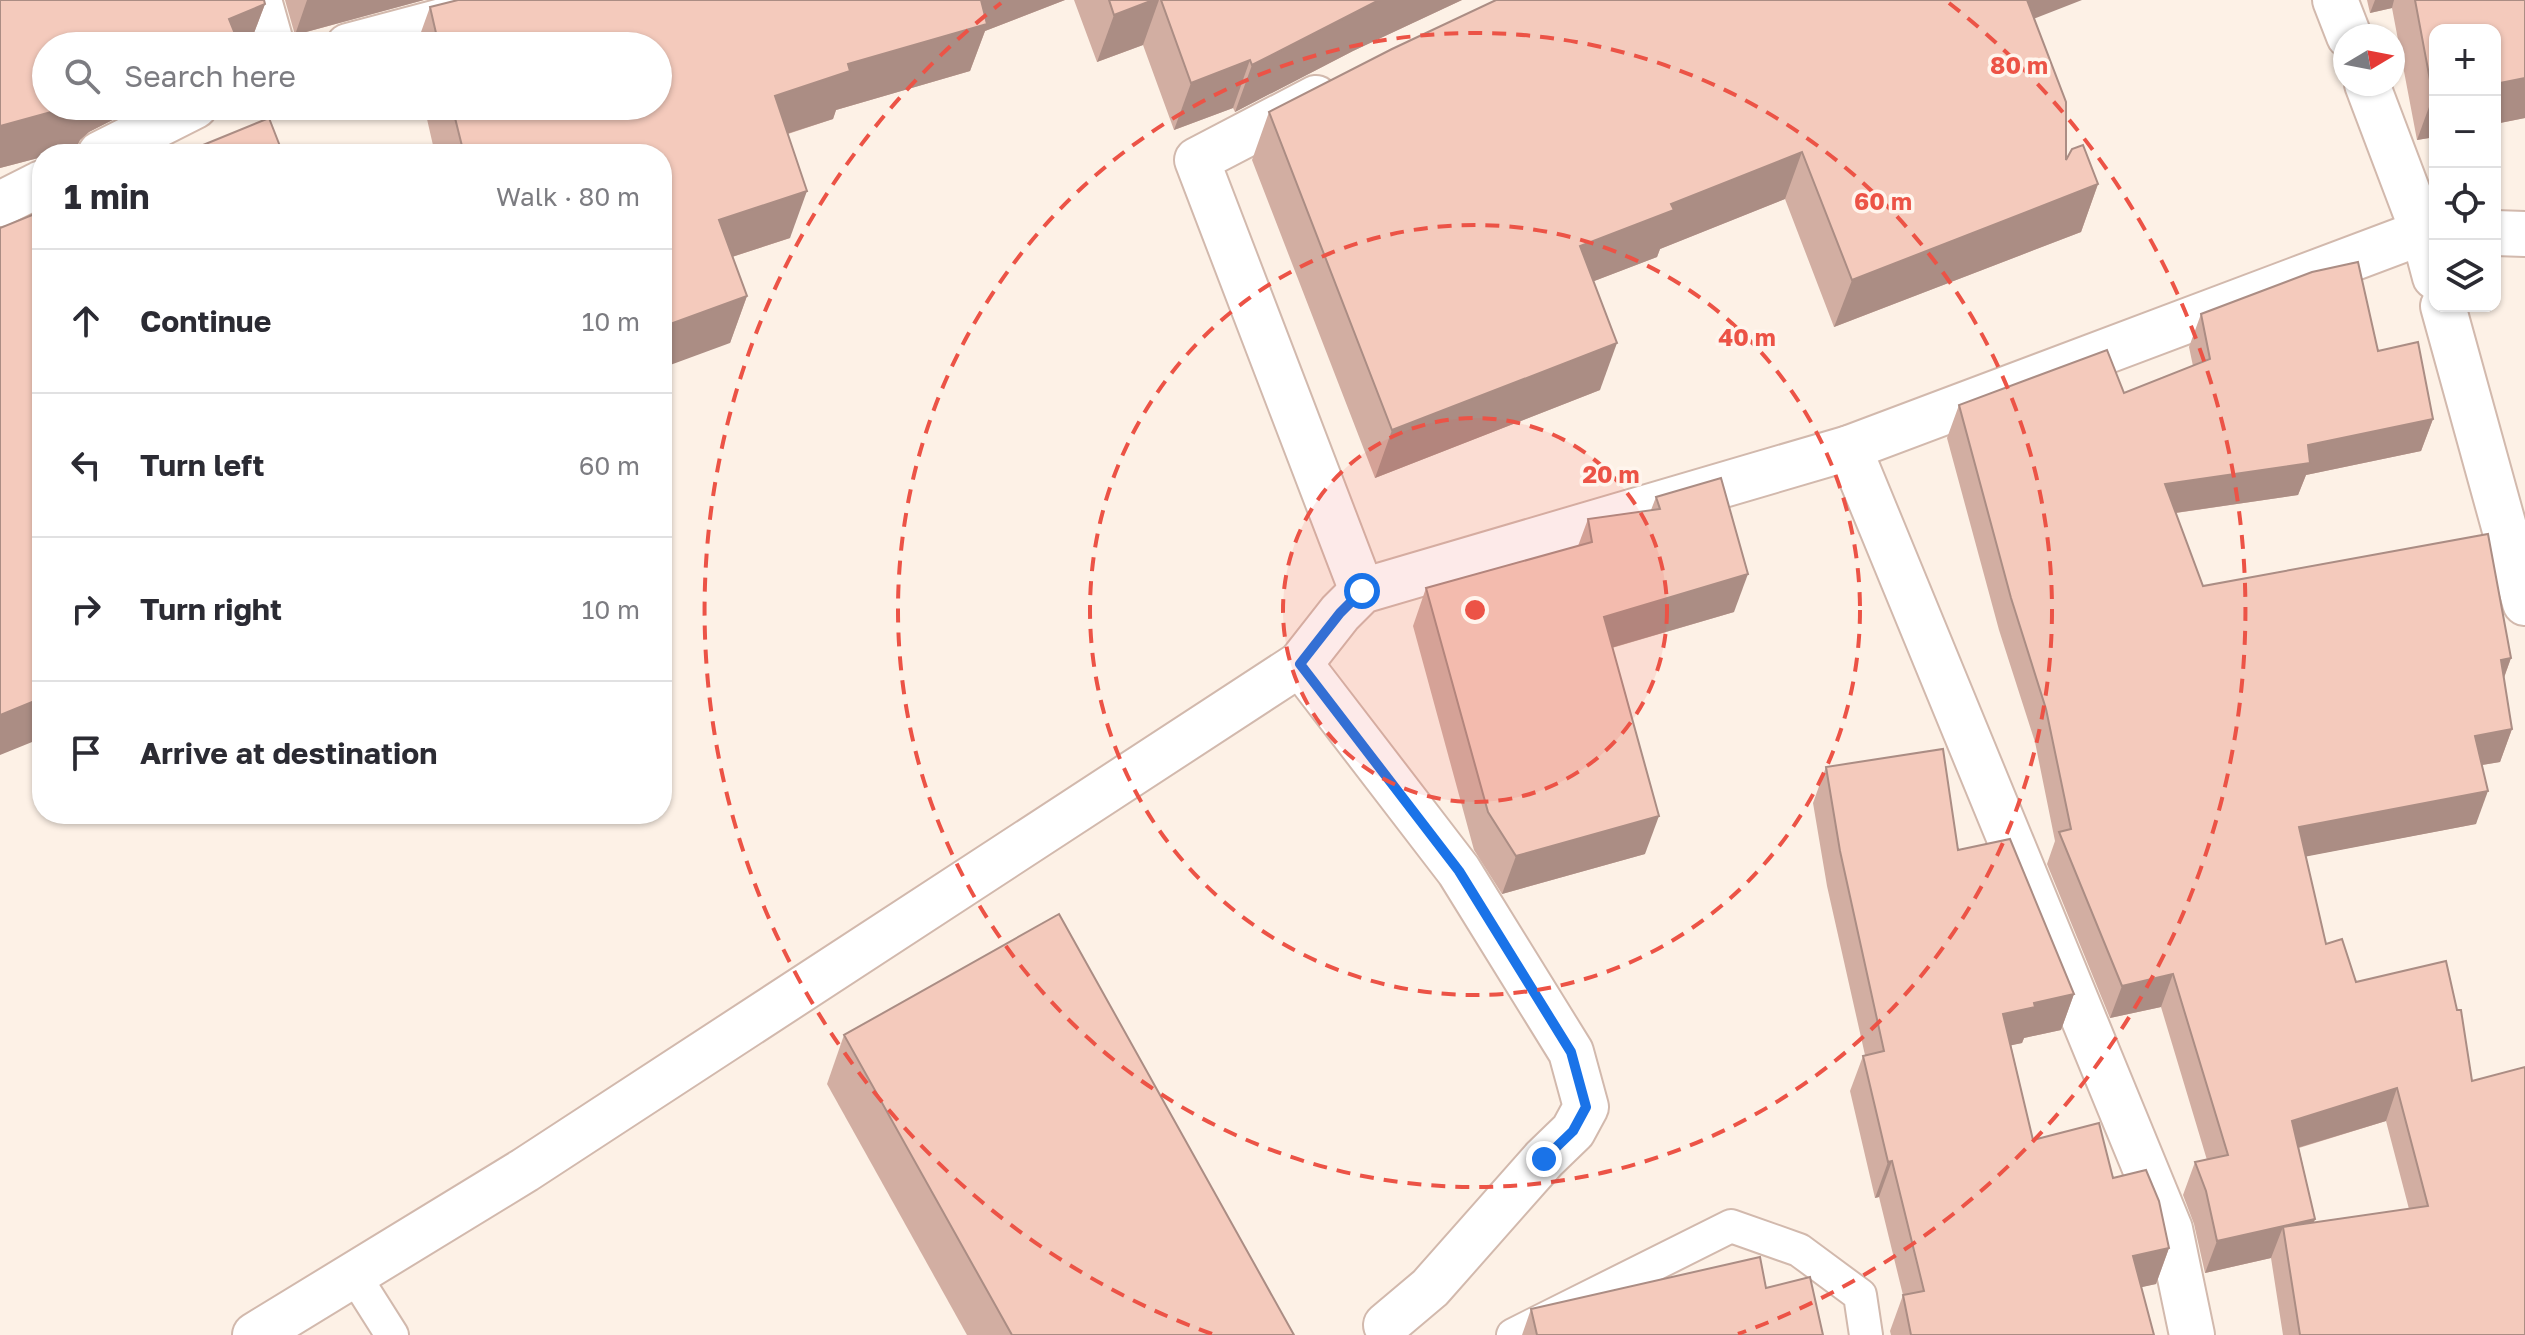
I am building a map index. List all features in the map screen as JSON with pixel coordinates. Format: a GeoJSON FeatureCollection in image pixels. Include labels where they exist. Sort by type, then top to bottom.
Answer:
{"type":"FeatureCollection","features":[{"type":"Feature","properties":{"kind":"street"},"geometry":{"type":"LineString","coordinates":[[259,0],[268,32]]}},
{"type":"Feature","properties":{"kind":"street"},"geometry":{"type":"LineString","coordinates":[[401,32],[521,0]]}},
{"type":"Feature","properties":{"kind":"street"},"geometry":{"type":"LineString","coordinates":[[2335,0],[2344,24]]}},
{"type":"Feature","properties":{"kind":"street"},"geometry":{"type":"LineString","coordinates":[[1350,81],[1197,160],[1362,591]]}},
{"type":"Feature","properties":{"kind":"street"},"geometry":{"type":"LineString","coordinates":[[255,1335],[525,1170],[1300,664],[1340,613],[1362,591],[1849,448],[2429,232],[2372,96]]}},
{"type":"Feature","properties":{"kind":"street"},"geometry":{"type":"LineString","coordinates":[[120,144],[167,120]]}},
{"type":"Feature","properties":{"kind":"street"},"geometry":{"type":"LineString","coordinates":[[0,204],[32,188]]}},
{"type":"Feature","properties":{"kind":"street"},"geometry":{"type":"LineString","coordinates":[[2501,233],[2525,234]]}},
{"type":"Feature","properties":{"kind":"street"},"geometry":{"type":"LineString","coordinates":[[2445,312],[2525,603]]}},
{"type":"Feature","properties":{"kind":"street"},"geometry":{"type":"LineString","coordinates":[[1849,448],[2170,1229],[2192,1335]]}},
{"type":"Feature","properties":{"kind":"street"},"geometry":{"type":"LineString","coordinates":[[1300,664],[1459,871],[1571,1052],[1586,1107],[1573,1131],[1544,1159],[1430,1288],[1386,1325]]}},
{"type":"Feature","properties":{"kind":"lane"},"geometry":{"type":"LineString","coordinates":[[1513,1335],[1731,1226],[1799,1250],[1860,1295],[1866,1335]]}},
{"type":"Feature","properties":{"kind":"lane"},"geometry":{"type":"LineString","coordinates":[[354,1275],[392,1335]]}},
{"type":"Feature","properties":{"kind":"building"},"geometry":{"type":"Polygon","coordinates":[[[0,0],[264,0],[265,4],[229,19],[234,32],[32,32],[32,117],[0,126],[0,0]]]}},
{"type":"Feature","properties":{"kind":"building"},"geometry":{"type":"Polygon","coordinates":[[[458,0],[981,0],[987,24],[848,64],[850,71],[775,96],[807,191],[719,220],[747,296],[672,323],[672,144],[462,144],[456,120],[672,120],[672,32],[436,32],[430,7],[458,0]]]}},
{"type":"Feature","properties":{"kind":"building"},"geometry":{"type":"Polygon","coordinates":[[[1109,0],[1153,0],[1114,15],[1109,0]]]}},
{"type":"Feature","properties":{"kind":"building"},"geometry":{"type":"Polygon","coordinates":[[[1161,0],[1379,0],[1252,65],[1250,60],[1191,83],[1161,0]]]}},
{"type":"Feature","properties":{"kind":"building"},"geometry":{"type":"Polygon","coordinates":[[[1496,0],[2027,0],[2066,102],[2066,160],[2072,149],[2083,145],[2098,184],[1852,280],[1802,152],[1671,204],[1674,210],[1580,246],[1617,343],[1392,430],[1269,112],[1496,0]]]}},
{"type":"Feature","properties":{"kind":"building"},"geometry":{"type":"Polygon","coordinates":[[[2415,0],[2525,0],[2525,78],[2501,83],[2501,24],[2429,24],[2429,75],[2415,0]]]}},
{"type":"Feature","properties":{"kind":"building"},"geometry":{"type":"Polygon","coordinates":[[[270,120],[279,144],[205,144],[270,120]]]}},
{"type":"Feature","properties":{"kind":"building"},"geometry":{"type":"Polygon","coordinates":[[[32,215],[32,702],[0,715],[0,228],[32,215]]]}},
{"type":"Feature","properties":{"kind":"building"},"geometry":{"type":"Polygon","coordinates":[[[2358,262],[2378,351],[2418,342],[2433,419],[2308,445],[2310,463],[2165,484],[2203,586],[2488,534],[2511,658],[2501,660],[2512,729],[2475,736],[2488,791],[2299,827],[2326,944],[2342,939],[2356,982],[2446,961],[2457,1010],[2461,1010],[2472,1081],[2525,1067],[2525,1335],[2300,1335],[2283,1227],[2428,1206],[2397,1088],[2292,1121],[2315,1219],[2217,1241],[2206,1191],[2195,1162],[2228,1155],[2173,974],[2122,986],[2059,832],[2071,829],[2046,709],[2011,598],[1959,405],[2107,350],[2124,393],[2210,359],[2201,314],[2312,272],[2358,262]]]}},
{"type":"Feature","properties":{"kind":"building"},"geometry":{"type":"Polygon","coordinates":[[[1721,478],[1748,574],[1604,617],[1659,816],[1516,856],[1488,812],[1426,588],[1592,542],[1588,519],[1660,509],[1656,497],[1721,478]]]}},
{"type":"Feature","properties":{"kind":"building"},"geometry":{"type":"Polygon","coordinates":[[[1943,749],[1958,850],[2010,839],[2074,994],[2003,1014],[2033,1140],[2099,1123],[2113,1178],[2146,1170],[2159,1201],[2169,1248],[2133,1256],[2154,1335],[1911,1335],[1903,1295],[1924,1291],[1892,1161],[1888,1162],[1863,1056],[1884,1051],[1840,851],[1826,767],[1943,749]]]}},
{"type":"Feature","properties":{"kind":"building"},"geometry":{"type":"Polygon","coordinates":[[[1059,914],[1294,1335],[1012,1335],[844,1035],[1059,914]]]}},
{"type":"Feature","properties":{"kind":"building"},"geometry":{"type":"Polygon","coordinates":[[[1760,1257],[1766,1288],[1810,1277],[1823,1335],[1537,1335],[1531,1309],[1760,1257]]]}},
{"type":"Feature","properties":{"kind":"route"},"geometry":{"type":"LineString","coordinates":[[1362,591],[1340,613],[1300,664],[1459,871],[1571,1052],[1586,1107],[1573,1131],[1544,1159]]}}]}
